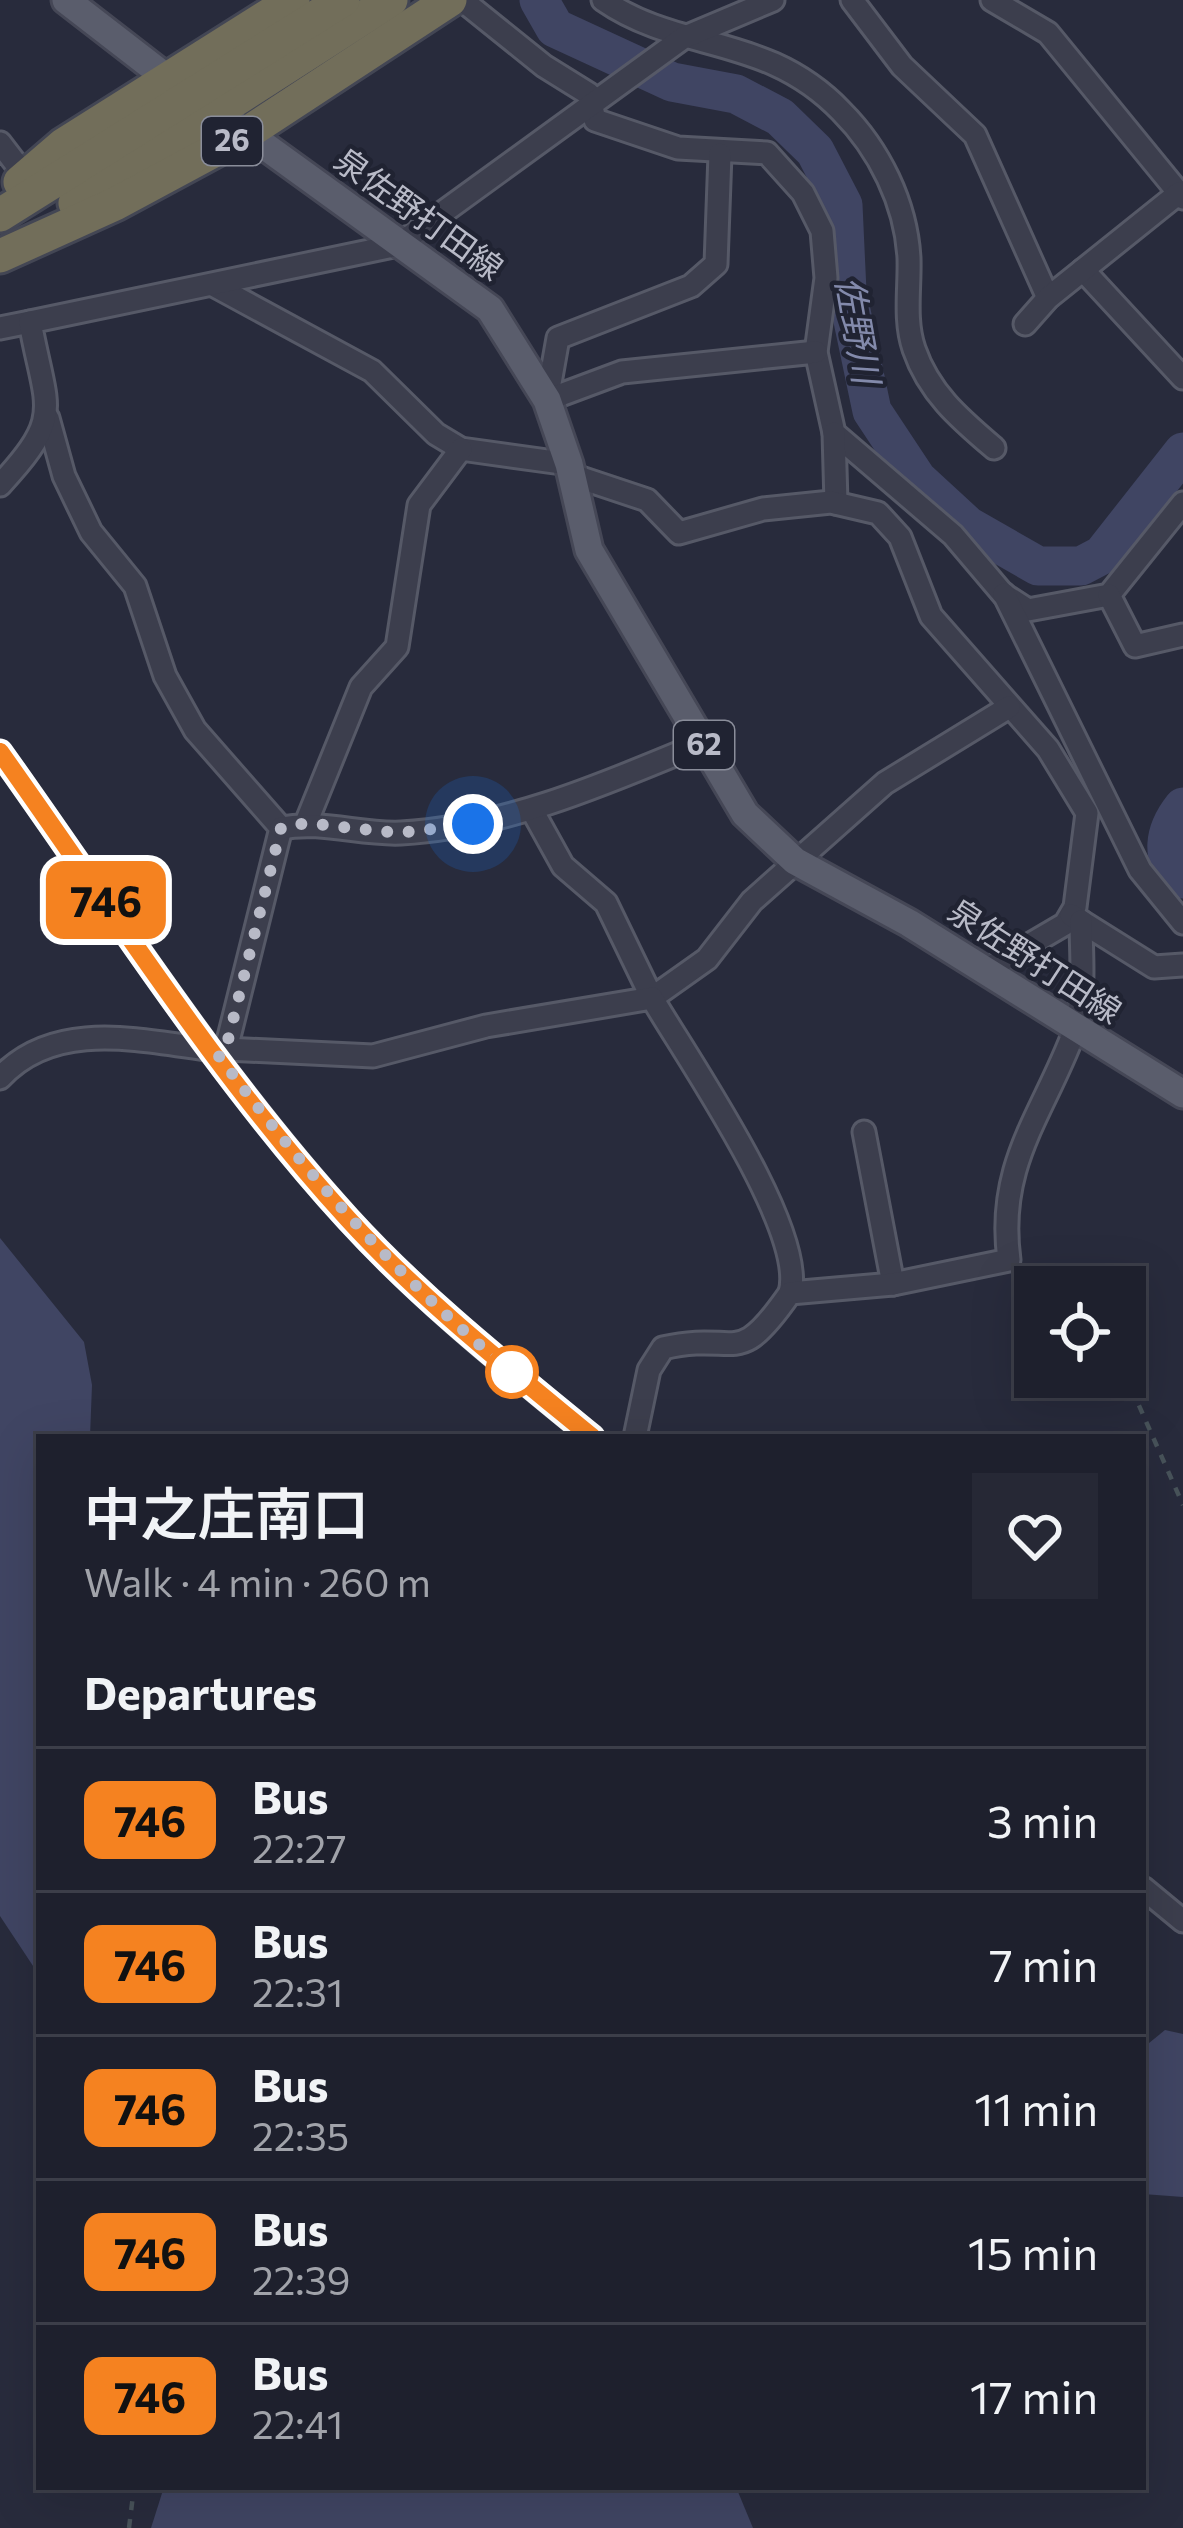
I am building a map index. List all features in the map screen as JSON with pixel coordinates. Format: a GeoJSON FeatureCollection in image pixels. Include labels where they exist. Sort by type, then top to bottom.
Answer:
{"type":"FeatureCollection","features":[{"type":"Feature","properties":{"kind":"highway","name":"26"},"geometry":{"type":"LineString","coordinates":[[0,215],[321,14],[392,0]]}},
{"type":"Feature","properties":{"kind":"highway","name":"26"},"geometry":{"type":"LineString","coordinates":[[0,253],[115,204],[247,133],[450,0]]}},
{"type":"Feature","properties":{"kind":"highway","name":"26"},"geometry":{"type":"LineString","coordinates":[[0,253],[192,96],[321,14]]}},
{"type":"Feature","properties":{"kind":"highway","name":"26"},"geometry":{"type":"LineString","coordinates":[[13,188],[63,146],[192,96]]}},
{"type":"Feature","properties":{"kind":"main road","name":"泉佐野打田線"},"geometry":{"type":"LineString","coordinates":[[66,0],[490,309],[547,400],[571,469],[589,550],[745,814],[795,861],[986,970],[1074,1031],[1183,1094]]}},
{"type":"Feature","properties":{"kind":"street"},"geometry":{"type":"LineString","coordinates":[[461,0],[544,66],[599,100]]}},
{"type":"Feature","properties":{"kind":"street"},"geometry":{"type":"LineString","coordinates":[[603,0],[629,16],[790,70],[862,134],[881,161],[902,223],[914,350],[950,411],[994,448]]}},
{"type":"Feature","properties":{"kind":"street"},"geometry":{"type":"LineString","coordinates":[[0,328],[398,245],[687,36],[773,0]]}},
{"type":"Feature","properties":{"kind":"street"},"geometry":{"type":"LineString","coordinates":[[851,0],[902,66],[975,135],[1048,298]]}},
{"type":"Feature","properties":{"kind":"street"},"geometry":{"type":"LineString","coordinates":[[992,0],[1048,34],[1181,196],[1048,298],[1025,324]]}},
{"type":"Feature","properties":{"kind":"street"},"geometry":{"type":"LineString","coordinates":[[599,100],[595,120],[628,134],[720,154],[766,153],[803,193],[822,231],[826,278],[816,352],[834,433],[836,503]]}},
{"type":"Feature","properties":{"kind":"street"},"geometry":{"type":"LineString","coordinates":[[0,143],[13,188]]}},
{"type":"Feature","properties":{"kind":"street"},"geometry":{"type":"LineString","coordinates":[[720,154],[716,264],[691,286],[557,338],[547,400],[622,372],[816,352]]}},
{"type":"Feature","properties":{"kind":"street"},"geometry":{"type":"LineString","coordinates":[[1083,270],[1183,378]]}},
{"type":"Feature","properties":{"kind":"street"},"geometry":{"type":"LineString","coordinates":[[215,286],[372,371],[436,434],[461,449],[571,469],[647,500],[679,533],[763,509],[836,503],[878,513],[900,537],[931,616],[1048,749],[1183,923]]}},
{"type":"Feature","properties":{"kind":"street"},"geometry":{"type":"LineString","coordinates":[[30,322],[64,476],[91,532],[135,586],[165,676],[195,730],[281,828]]}},
{"type":"Feature","properties":{"kind":"street"},"geometry":{"type":"LineString","coordinates":[[0,485],[38,444],[48,418]]}},
{"type":"Feature","properties":{"kind":"street"},"geometry":{"type":"LineString","coordinates":[[834,433],[953,535],[1004,594],[1028,610],[1108,596],[1183,503]]}},
{"type":"Feature","properties":{"kind":"street"},"geometry":{"type":"LineString","coordinates":[[306,823],[361,687],[397,647],[419,505],[461,449]]}},
{"type":"Feature","properties":{"kind":"street"},"geometry":{"type":"LineString","coordinates":[[790,1293],[893,1285],[1009,1260],[1004,1223],[1018,1146],[1074,1031],[1082,981],[1076,918],[1098,811],[1004,594]]}},
{"type":"Feature","properties":{"kind":"street"},"geometry":{"type":"LineString","coordinates":[[1108,596],[1135,646],[1183,635]]}},
{"type":"Feature","properties":{"kind":"street"},"geometry":{"type":"LineString","coordinates":[[0,1078],[21,1055],[59,1042],[113,1037],[219,1051],[373,1056],[486,1026],[652,998],[707,959],[752,901],[885,783],[1009,707]]}},
{"type":"Feature","properties":{"kind":"street"},"geometry":{"type":"LineString","coordinates":[[281,828],[306,823],[398,833],[532,810],[703,742]]}},
{"type":"Feature","properties":{"kind":"street"},"geometry":{"type":"LineString","coordinates":[[0,752],[349,1220],[440,1313],[588,1434]]}},
{"type":"Feature","properties":{"kind":"street"},"geometry":{"type":"LineString","coordinates":[[532,810],[563,866],[606,904],[652,998],[776,1210],[794,1277],[790,1293],[763,1332],[741,1346],[693,1341],[663,1348],[649,1370],[636,1434]]}},
{"type":"Feature","properties":{"kind":"street"},"geometry":{"type":"LineString","coordinates":[[219,1051],[281,828]]}},
{"type":"Feature","properties":{"kind":"street"},"geometry":{"type":"LineString","coordinates":[[1076,918],[1154,967],[1183,965]]}},
{"type":"Feature","properties":{"kind":"street"},"geometry":{"type":"LineString","coordinates":[[986,970],[1076,918]]}},
{"type":"Feature","properties":{"kind":"street"},"geometry":{"type":"LineString","coordinates":[[864,1132],[893,1285]]}},
{"type":"Feature","properties":{"kind":"street"},"geometry":{"type":"LineString","coordinates":[[1146,1890],[1183,1921]]}},
{"type":"Feature","properties":{"kind":"path"},"geometry":{"type":"LineString","coordinates":[[1132,1398],[1183,1505]]}},
{"type":"Feature","properties":{"kind":"path"},"geometry":{"type":"LineString","coordinates":[[129,2528],[134,2490]]}},
{"type":"Feature","properties":{"kind":"water"},"geometry":{"type":"Polygon","coordinates":[[[0,1238],[84,1342],[92,1385],[90,1434],[36,1434],[36,1970],[0,1916],[0,1238]]]}},
{"type":"Feature","properties":{"kind":"water"},"geometry":{"type":"Polygon","coordinates":[[[1165,2030],[1183,2034],[1183,2197],[1146,2194],[1146,2046],[1165,2030]]]}},
{"type":"Feature","properties":{"kind":"water"},"geometry":{"type":"Polygon","coordinates":[[[163,2490],[737,2490],[753,2528],[151,2528],[163,2490]]]}},
{"type":"Feature","properties":{"kind":"waterway","name":"佐野川"},"geometry":{"type":"LineString","coordinates":[[539,0],[555,28],[672,82],[736,94],[780,117],[815,151],[843,205],[847,292],[872,411],[917,479],[968,526],[1038,566],[1081,566],[1102,555],[1183,452]]}},
{"type":"Feature","properties":{"kind":"waterway","name":"佐野川"},"geometry":{"type":"LineString","coordinates":[[1183,807],[1167,844],[1170,862],[1183,879]]}},
{"type":"Feature","properties":{"kind":"bus line","name":"746"},"geometry":{"type":"LineString","coordinates":[[0,752],[214,1050],[349,1220],[440,1313],[588,1434]]}},
{"type":"Feature","properties":{"kind":"route"},"geometry":{"type":"LineString","coordinates":[[473,824],[398,833],[306,823],[281,828],[226,1049],[218,1055],[349,1220],[440,1313],[512,1372]]}}]}
